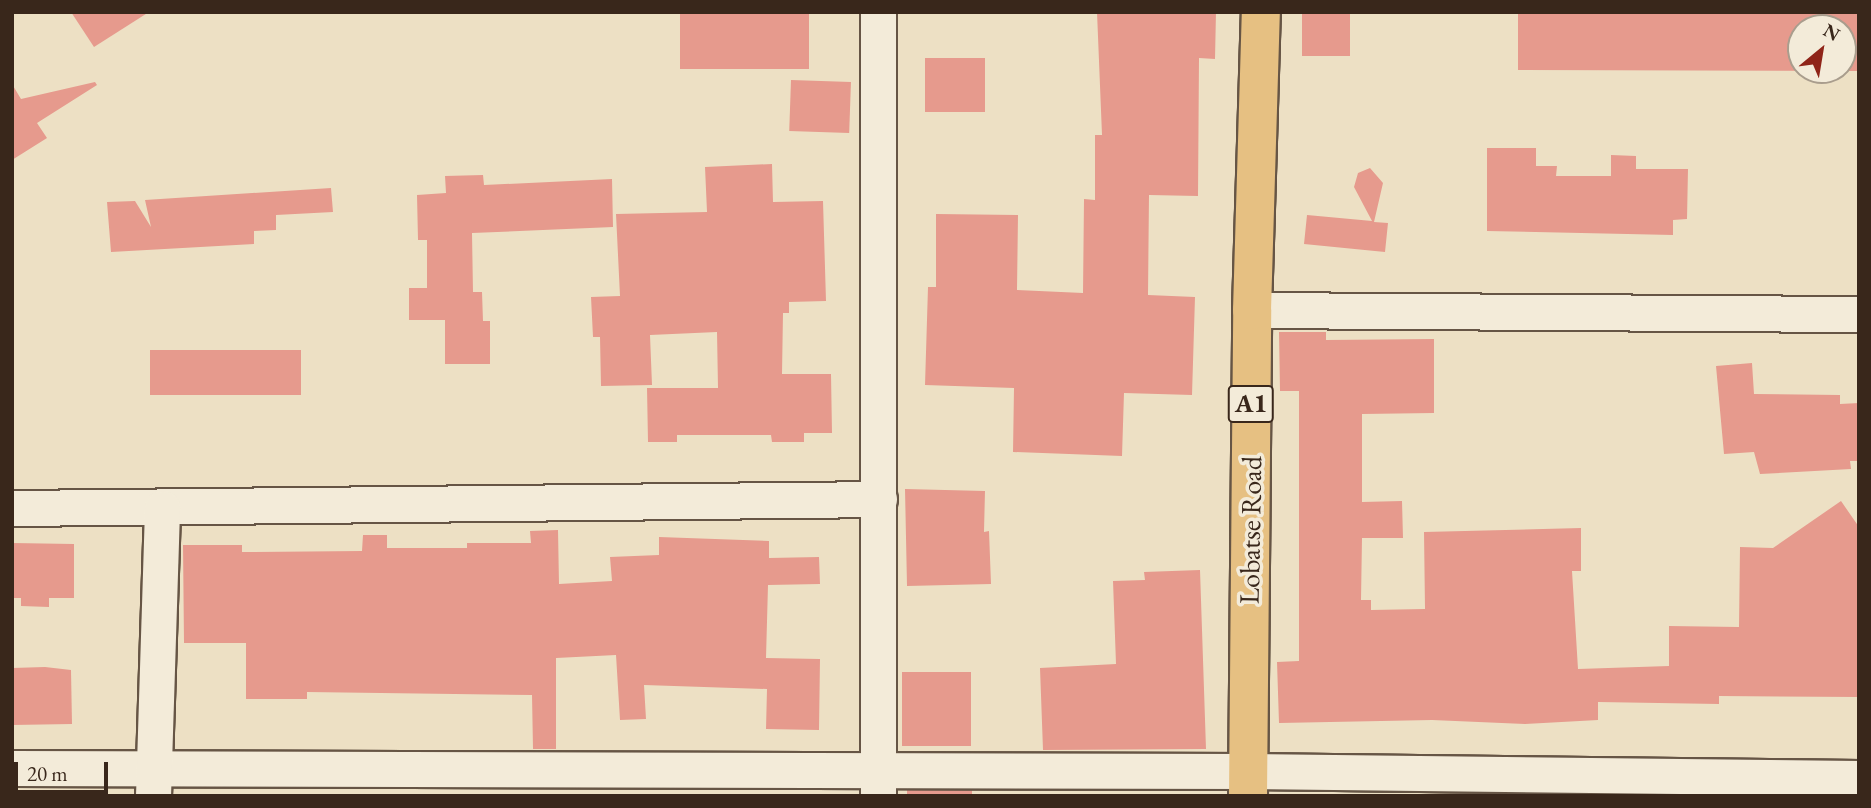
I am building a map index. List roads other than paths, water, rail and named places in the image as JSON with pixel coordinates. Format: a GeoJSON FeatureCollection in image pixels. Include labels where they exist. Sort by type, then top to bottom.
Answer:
{"type":"FeatureCollection","features":[{"type":"Feature","properties":{"kind":"highway","name":"Lobatse Road"},"geometry":{"type":"LineString","coordinates":[[1248,783],[1252,310],[1261,12]]}},
{"type":"Feature","properties":{"kind":"street"},"geometry":{"type":"LineString","coordinates":[[878,12],[878,784]]}},
{"type":"Feature","properties":{"kind":"street"},"geometry":{"type":"LineString","coordinates":[[1252,310],[1859,314]]}},
{"type":"Feature","properties":{"kind":"street"},"geometry":{"type":"LineString","coordinates":[[12,508],[878,499]]}},
{"type":"Feature","properties":{"kind":"street"},"geometry":{"type":"LineString","coordinates":[[153,783],[162,508]]}},
{"type":"Feature","properties":{"kind":"street"},"geometry":{"type":"LineString","coordinates":[[12,768],[153,783],[1248,783],[1859,778]]}}]}
